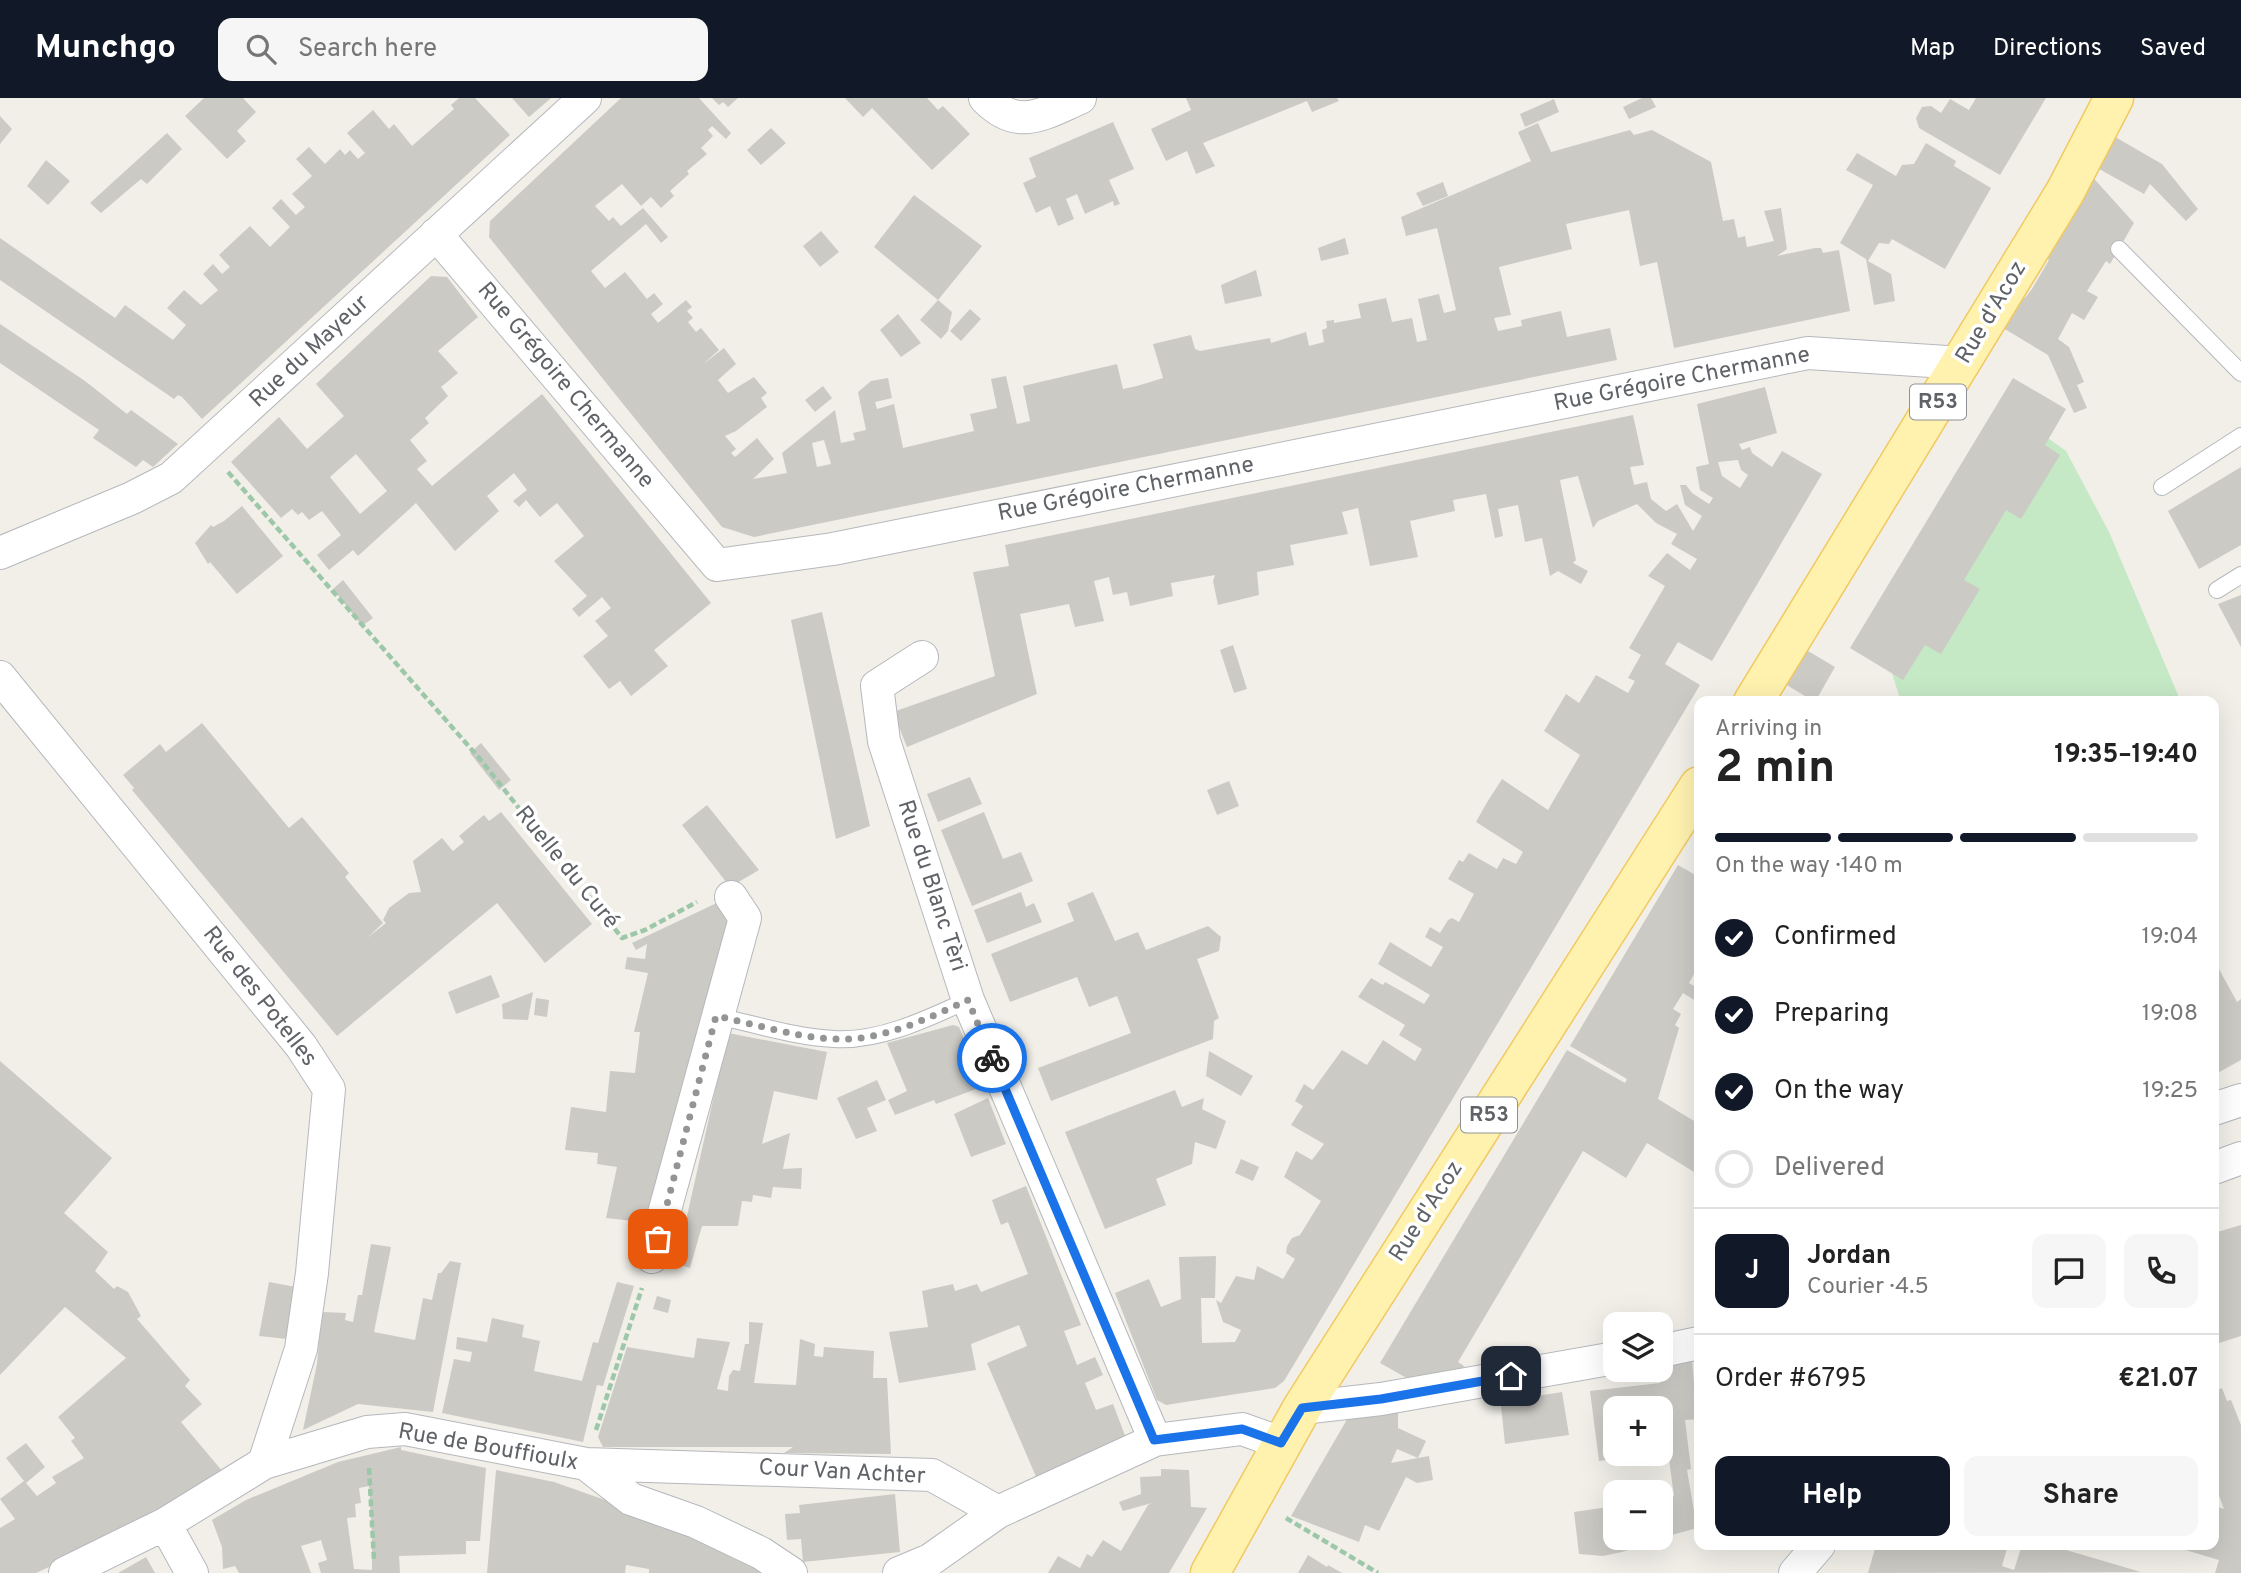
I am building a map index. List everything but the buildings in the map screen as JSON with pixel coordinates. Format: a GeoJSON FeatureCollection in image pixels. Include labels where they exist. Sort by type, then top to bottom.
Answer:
{"type":"FeatureCollection","features":[{"type":"Feature","properties":{"kind":"main road","name":"Rue d'Acoz"},"geometry":{"type":"LineString","coordinates":[[1757,696],[2069,195],[2114,98]]}},
{"type":"Feature","properties":{"kind":"main road","name":"Rue d'Acoz"},"geometry":{"type":"LineString","coordinates":[[1210,1573],[1302,1408],[1694,794]]}},
{"type":"Feature","properties":{"kind":"street","name":"Rue du Mayeur"},"geometry":{"type":"LineString","coordinates":[[0,553],[132,498],[171,478],[207,448],[585,98]]}},
{"type":"Feature","properties":{"kind":"street"},"geometry":{"type":"LineString","coordinates":[[985,98],[995,108],[1015,119],[1038,117],[1080,98]]}},
{"type":"Feature","properties":{"kind":"street","name":"Rue Grégoire Chermanne"},"geometry":{"type":"LineString","coordinates":[[436,234],[717,565],[832,549],[1808,353],[1962,363]]}},
{"type":"Feature","properties":{"kind":"street","name":"Rue du Blanc Tèri"},"geometry":{"type":"LineString","coordinates":[[922,657],[877,686],[884,741],[968,1000],[1154,1440]]}},
{"type":"Feature","properties":{"kind":"street","name":"Rue des Potelles"},"geometry":{"type":"LineString","coordinates":[[0,677],[301,1045],[329,1089],[312,1273],[301,1349],[264,1463]]}},
{"type":"Feature","properties":{"kind":"street"},"geometry":{"type":"LineString","coordinates":[[652,1257],[745,918],[731,897]]}},
{"type":"Feature","properties":{"kind":"street"},"geometry":{"type":"LineString","coordinates":[[2219,1108],[2241,1100]]}},
{"type":"Feature","properties":{"kind":"street"},"geometry":{"type":"LineString","coordinates":[[2219,1166],[2241,1158]]}},
{"type":"Feature","properties":{"kind":"street"},"geometry":{"type":"LineString","coordinates":[[1673,1348],[1694,1344]]}},
{"type":"Feature","properties":{"kind":"street"},"geometry":{"type":"LineString","coordinates":[[1302,1408],[1381,1399],[1603,1361]]}},
{"type":"Feature","properties":{"kind":"street","name":"Rue de Bouffioulx"},"geometry":{"type":"LineString","coordinates":[[65,1573],[165,1524],[264,1463],[367,1432],[405,1429],[586,1464],[631,1499],[729,1537],[761,1553],[791,1573]]}},
{"type":"Feature","properties":{"kind":"street"},"geometry":{"type":"LineString","coordinates":[[907,1572],[930,1560],[998,1512],[1154,1440],[1242,1429],[1281,1443]]}},
{"type":"Feature","properties":{"kind":"street","name":"Cour Van Achter"},"geometry":{"type":"LineString","coordinates":[[586,1464],[932,1475],[998,1512]]}},
{"type":"Feature","properties":{"kind":"street"},"geometry":{"type":"LineString","coordinates":[[165,1524],[192,1573]]}},
{"type":"Feature","properties":{"kind":"street"},"geometry":{"type":"LineString","coordinates":[[1795,1573],[1815,1550]]}},
{"type":"Feature","properties":{"kind":"lane"},"geometry":{"type":"LineString","coordinates":[[2119,248],[2241,373]]}},
{"type":"Feature","properties":{"kind":"lane"},"geometry":{"type":"LineString","coordinates":[[2162,486],[2241,436]]}},
{"type":"Feature","properties":{"kind":"lane"},"geometry":{"type":"LineString","coordinates":[[2217,590],[2241,575]]}},
{"type":"Feature","properties":{"kind":"lane"},"geometry":{"type":"LineString","coordinates":[[716,1016],[834,1039],[859,1038],[901,1027],[968,1000]]}},
{"type":"Feature","properties":{"kind":"path","name":"Ruelle du Curé"},"geometry":{"type":"LineString","coordinates":[[207,448],[480,759],[622,938],[721,892],[731,897]]}},
{"type":"Feature","properties":{"kind":"path"},"geometry":{"type":"LineString","coordinates":[[586,1464],[652,1257]]}},
{"type":"Feature","properties":{"kind":"path"},"geometry":{"type":"LineString","coordinates":[[367,1432],[374,1562]]}},
{"type":"Feature","properties":{"kind":"path"},"geometry":{"type":"LineString","coordinates":[[1251,1499],[1378,1573]]}},
{"type":"Feature","properties":{"kind":"green space"},"geometry":{"type":"Polygon","coordinates":[[[2024,421],[2066,451],[2109,532],[2178,696],[1899,696],[1873,612],[2024,421]]]}},
{"type":"Feature","properties":{"kind":"way so far"},"geometry":{"type":"LineString","coordinates":[[658,1239],[716,1016],[795,1033],[834,1039],[859,1038],[936,1015],[968,1000],[992,1058]]}},
{"type":"Feature","properties":{"kind":"route"},"geometry":{"type":"LineString","coordinates":[[992,1058],[1154,1440],[1242,1429],[1281,1443],[1302,1408],[1381,1399],[1511,1376]]}}]}
